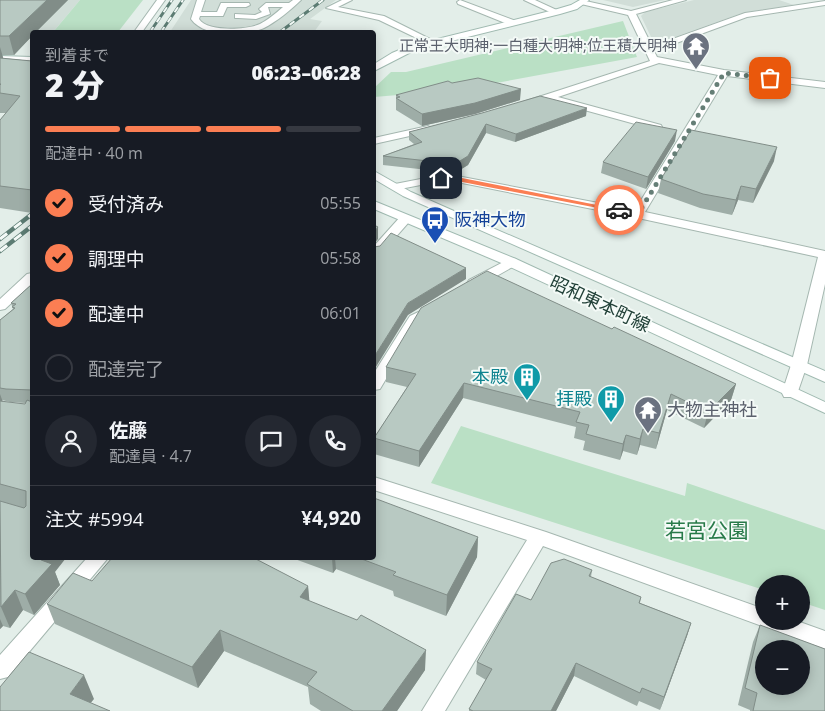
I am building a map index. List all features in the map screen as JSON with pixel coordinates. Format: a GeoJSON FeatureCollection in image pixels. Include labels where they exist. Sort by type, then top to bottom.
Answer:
{"type":"FeatureCollection","features":[{"type":"Feature","properties":{"kind":"street"},"geometry":{"type":"LineString","coordinates":[[139,30],[161,0]]}},
{"type":"Feature","properties":{"kind":"street"},"geometry":{"type":"LineString","coordinates":[[348,0],[330,8],[381,18],[434,43]]}},
{"type":"Feature","properties":{"kind":"street"},"geometry":{"type":"LineString","coordinates":[[528,0],[558,12]]}},
{"type":"Feature","properties":{"kind":"street"},"geometry":{"type":"LineString","coordinates":[[376,67],[395,54],[558,12],[585,1],[631,13],[682,0]]}},
{"type":"Feature","properties":{"kind":"street"},"geometry":{"type":"LineString","coordinates":[[461,2],[513,23]]}},
{"type":"Feature","properties":{"kind":"street"},"geometry":{"type":"LineString","coordinates":[[647,45],[668,42],[745,15],[825,4]]}},
{"type":"Feature","properties":{"kind":"street"},"geometry":{"type":"LineString","coordinates":[[512,108],[651,65],[655,62],[631,13]]}},
{"type":"Feature","properties":{"kind":"street"},"geometry":{"type":"LineString","coordinates":[[654,59],[709,68],[724,73],[825,86]]}},
{"type":"Feature","properties":{"kind":"street"},"geometry":{"type":"LineString","coordinates":[[2,60],[30,60]]}},
{"type":"Feature","properties":{"kind":"street"},"geometry":{"type":"LineString","coordinates":[[638,214],[677,133],[724,73]]}},
{"type":"Feature","properties":{"kind":"street"},"geometry":{"type":"LineString","coordinates":[[547,97],[677,133]]}},
{"type":"Feature","properties":{"kind":"street"},"geometry":{"type":"LineString","coordinates":[[376,141],[440,126]]}},
{"type":"Feature","properties":{"kind":"street","name":"昭和東本町線"},"geometry":{"type":"LineString","coordinates":[[376,175],[395,187],[477,226],[825,376]]}},
{"type":"Feature","properties":{"kind":"street"},"geometry":{"type":"LineString","coordinates":[[395,187],[429,180],[451,178],[638,214],[825,255],[799,365],[790,393]]}},
{"type":"Feature","properties":{"kind":"street","name":"昭和東本町線"},"geometry":{"type":"LineString","coordinates":[[376,206],[511,262],[825,408]]}},
{"type":"Feature","properties":{"kind":"street"},"geometry":{"type":"LineString","coordinates":[[376,251],[405,219]]}},
{"type":"Feature","properties":{"kind":"street"},"geometry":{"type":"LineString","coordinates":[[462,290],[511,262]]}},
{"type":"Feature","properties":{"kind":"street"},"geometry":{"type":"LineString","coordinates":[[0,306],[30,279]]}},
{"type":"Feature","properties":{"kind":"street"},"geometry":{"type":"LineString","coordinates":[[376,381],[415,319],[438,305]]}},
{"type":"Feature","properties":{"kind":"street"},"geometry":{"type":"LineString","coordinates":[[376,484],[539,537],[755,615]]}},
{"type":"Feature","properties":{"kind":"street"},"geometry":{"type":"LineString","coordinates":[[433,711],[539,537]]}},
{"type":"Feature","properties":{"kind":"street"},"geometry":{"type":"LineString","coordinates":[[0,670],[96,560]]}},
{"type":"Feature","properties":{"kind":"street"},"geometry":{"type":"LineString","coordinates":[[797,630],[825,640]]}},
{"type":"Feature","properties":{"kind":"lane"},"geometry":{"type":"LineString","coordinates":[[201,0],[195,19],[199,25],[210,29],[226,30],[248,2]]}},
{"type":"Feature","properties":{"kind":"lane"},"geometry":{"type":"LineString","coordinates":[[196,14],[220,14],[224,5],[248,2]]}},
{"type":"Feature","properties":{"kind":"lane"},"geometry":{"type":"LineString","coordinates":[[238,16],[260,16],[267,12],[263,8],[266,5],[295,2]]}},
{"type":"Feature","properties":{"kind":"lane"},"geometry":{"type":"LineString","coordinates":[[249,30],[260,27],[295,2]]}},
{"type":"Feature","properties":{"kind":"shaded area"},"geometry":{"type":"Polygon","coordinates":[[[0,0],[80,0],[55,30],[30,30],[30,36],[6,36],[0,0]]]}},
{"type":"Feature","properties":{"kind":"shaded area"},"geometry":{"type":"Polygon","coordinates":[[[191,0],[336,0],[310,19],[322,21],[315,30],[171,30],[191,0]]]}},
{"type":"Feature","properties":{"kind":"shaded area"},"geometry":{"type":"Polygon","coordinates":[[[603,0],[665,0],[633,7],[603,0]]]}},
{"type":"Feature","properties":{"kind":"shaded area"},"geometry":{"type":"Polygon","coordinates":[[[694,0],[779,0],[794,5],[742,13],[666,40],[652,39],[641,16],[645,12],[694,0]]]}},
{"type":"Feature","properties":{"kind":"green space"},"geometry":{"type":"Polygon","coordinates":[[[80,0],[143,0],[120,30],[55,30],[80,0]]]}},
{"type":"Feature","properties":{"kind":"green space"},"geometry":{"type":"Polygon","coordinates":[[[623,21],[637,57],[458,90],[376,97],[376,86],[391,72],[406,72],[623,21]]]}},
{"type":"Feature","properties":{"kind":"green space","name":"若宮公園"},"geometry":{"type":"Polygon","coordinates":[[[461,426],[685,496],[687,483],[825,530],[825,610],[810,605],[810,575],[755,575],[755,587],[431,483],[461,426]]]}},
{"type":"Feature","properties":{"kind":"building"},"geometry":{"type":"Polygon","coordinates":[[[0,0],[47,0],[9,36],[0,36],[0,0]]]}},
{"type":"Feature","properties":{"kind":"building"},"geometry":{"type":"Polygon","coordinates":[[[0,58],[30,61],[30,190],[0,186],[0,120],[20,96],[0,93],[0,58]]]}},
{"type":"Feature","properties":{"kind":"building"},"geometry":{"type":"Polygon","coordinates":[[[478,78],[521,89],[475,103],[422,114],[396,98],[400,97],[396,95],[448,81],[452,83],[478,78]]]}},
{"type":"Feature","properties":{"kind":"building"},"geometry":{"type":"Polygon","coordinates":[[[540,96],[587,108],[516,134],[486,124],[468,156],[455,164],[383,156],[422,142],[409,132],[540,96]]]}},
{"type":"Feature","properties":{"kind":"building"},"geometry":{"type":"Polygon","coordinates":[[[636,122],[677,130],[648,177],[603,162],[636,122]]]}},
{"type":"Feature","properties":{"kind":"building"},"geometry":{"type":"Polygon","coordinates":[[[691,130],[777,147],[756,189],[741,186],[736,200],[703,194],[661,179],[691,130]]]}},
{"type":"Feature","properties":{"kind":"building"},"geometry":{"type":"Polygon","coordinates":[[[391,233],[466,268],[408,303],[376,354],[376,247],[380,246],[391,233]]]}},
{"type":"Feature","properties":{"kind":"building"},"geometry":{"type":"Polygon","coordinates":[[[487,271],[736,384],[708,412],[671,394],[659,433],[643,429],[640,439],[626,435],[623,444],[586,434],[589,425],[576,422],[580,412],[464,383],[419,451],[376,439],[376,435],[416,374],[386,367],[421,308],[487,271]]]}},
{"type":"Feature","properties":{"kind":"building"},"geometry":{"type":"Polygon","coordinates":[[[30,286],[30,390],[0,388],[0,320],[15,308],[12,307],[16,304],[11,303],[30,286]]]}},
{"type":"Feature","properties":{"kind":"building"},"geometry":{"type":"Polygon","coordinates":[[[27,400],[30,401],[30,560],[41,560],[52,564],[25,594],[15,590],[1,607],[0,501],[24,508],[26,506],[26,491],[0,484],[0,401],[25,404],[27,400]]]}},
{"type":"Feature","properties":{"kind":"building"},"geometry":{"type":"Polygon","coordinates":[[[376,499],[478,537],[447,595],[393,575],[396,572],[364,560],[376,560],[376,499]]]}},
{"type":"Feature","properties":{"kind":"building"},"geometry":{"type":"Polygon","coordinates":[[[564,559],[592,570],[589,576],[641,597],[639,603],[691,623],[664,697],[642,688],[640,693],[576,663],[551,711],[473,711],[469,709],[492,669],[477,662],[516,594],[531,600],[551,563],[564,559]]]}},
{"type":"Feature","properties":{"kind":"building"},"geometry":{"type":"Polygon","coordinates":[[[110,560],[258,560],[308,586],[300,597],[357,620],[361,615],[426,650],[382,711],[353,711],[307,684],[317,672],[220,630],[192,667],[47,604],[73,573],[92,581],[110,560]]]}},
{"type":"Feature","properties":{"kind":"building"},"geometry":{"type":"Polygon","coordinates":[[[759,630],[774,630],[801,640],[756,640],[759,630]]]}},
{"type":"Feature","properties":{"kind":"building"},"geometry":{"type":"Polygon","coordinates":[[[810,643],[825,649],[825,711],[753,711],[757,695],[810,695],[810,643]]]}},
{"type":"Feature","properties":{"kind":"building"},"geometry":{"type":"Polygon","coordinates":[[[755,646],[755,692],[745,688],[755,646]]]}},
{"type":"Feature","properties":{"kind":"building"},"geometry":{"type":"Polygon","coordinates":[[[29,652],[84,675],[70,694],[110,711],[0,711],[0,687],[29,652]]]}},
{"type":"Feature","properties":{"kind":"railway"},"geometry":{"type":"LineString","coordinates":[[151,30],[172,0]]}},
{"type":"Feature","properties":{"kind":"railway"},"geometry":{"type":"LineString","coordinates":[[162,30],[183,0]]}},
{"type":"Feature","properties":{"kind":"railway"},"geometry":{"type":"LineString","coordinates":[[283,30],[323,0]]}},
{"type":"Feature","properties":{"kind":"railway"},"geometry":{"type":"LineString","coordinates":[[0,239],[30,216]]}},
{"type":"Feature","properties":{"kind":"railway"},"geometry":{"type":"LineString","coordinates":[[0,251],[30,228]]}},
{"type":"Feature","properties":{"kind":"way so far"},"geometry":{"type":"LineString","coordinates":[[619,210],[638,214],[724,73],[770,78]]}},
{"type":"Feature","properties":{"kind":"place","name":"正常王大明神;一白種大明神;位王積大明神"},"geometry":{"type":"Point","coordinates":[696,70]}},
{"type":"Feature","properties":{"kind":"place","name":"阪神大物"},"geometry":{"type":"Point","coordinates":[435,244]}},
{"type":"Feature","properties":{"kind":"place","name":"本殿"},"geometry":{"type":"Point","coordinates":[527,401]}},
{"type":"Feature","properties":{"kind":"place","name":"拝殿"},"geometry":{"type":"Point","coordinates":[611,423]}},
{"type":"Feature","properties":{"kind":"place","name":"大物主神社"},"geometry":{"type":"Point","coordinates":[648,434]}},
{"type":"Feature","properties":{"kind":"route"},"geometry":{"type":"LineString","coordinates":[[441,178],[457,179],[619,210]]}}]}
